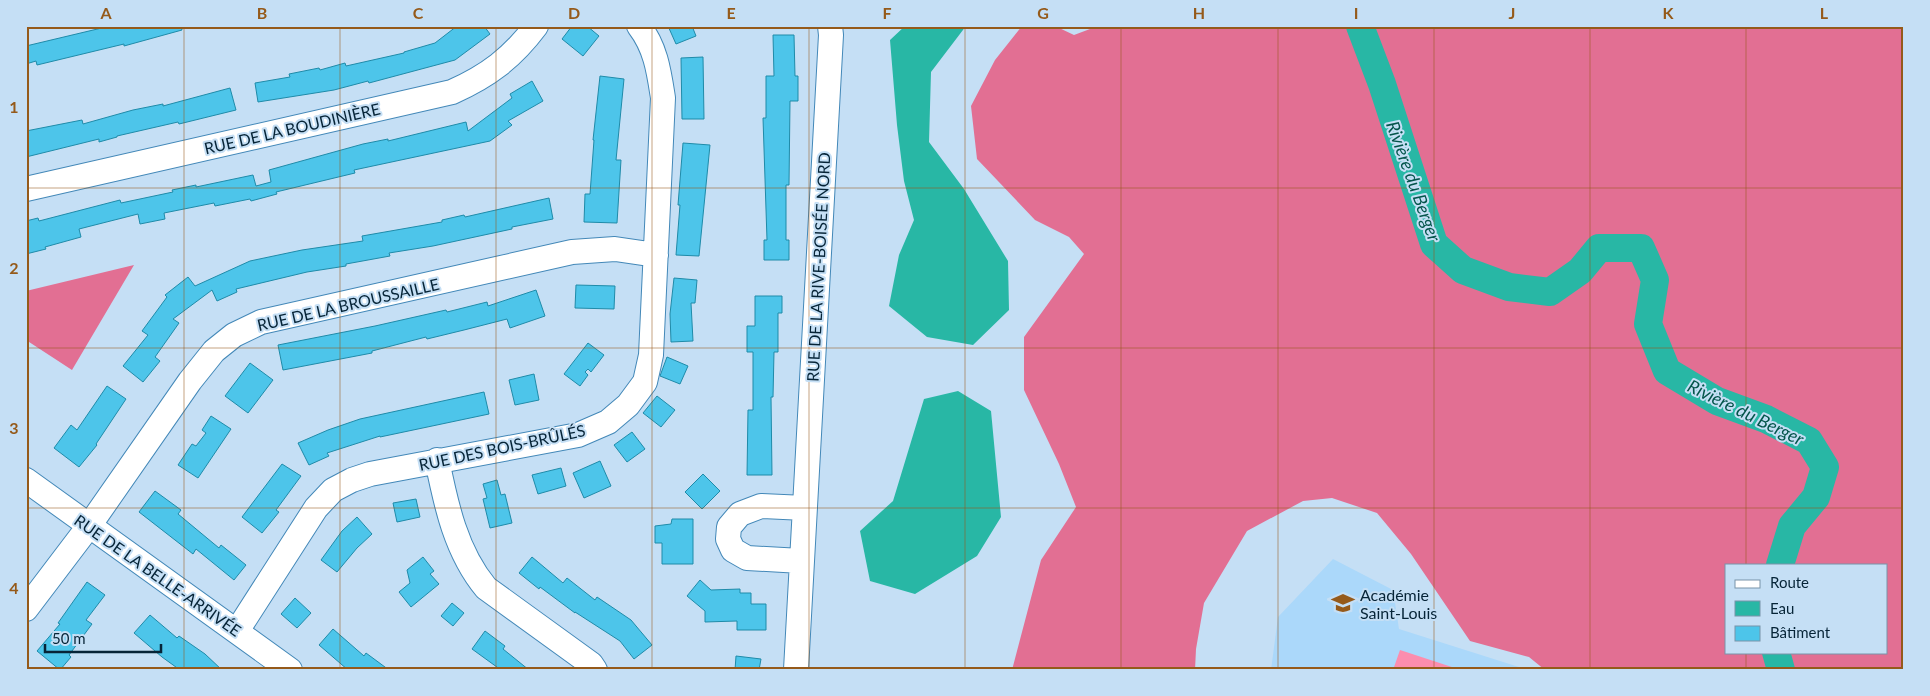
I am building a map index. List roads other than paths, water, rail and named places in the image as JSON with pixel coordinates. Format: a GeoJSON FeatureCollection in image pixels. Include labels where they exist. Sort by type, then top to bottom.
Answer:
{"type":"FeatureCollection","features":[{"type":"Feature","properties":{"kind":"street","name":"RUE DE LA BOUDINIÈRE"},"geometry":{"type":"LineString","coordinates":[[26,189],[452,92],[476,81],[496,68],[525,41],[536,26]]}},
{"type":"Feature","properties":{"kind":"street","name":"RUE DES BOIS-BRÛLÉS"},"geometry":{"type":"LineString","coordinates":[[237,630],[316,508],[333,490],[352,480],[370,474],[578,435],[608,422],[628,405],[645,382],[651,355],[663,98],[657,61],[646,36],[639,26]]}},
{"type":"Feature","properties":{"kind":"street","name":"RUE DE LA RIVE-BOISÉE NORD"},"geometry":{"type":"LineString","coordinates":[[796,670],[830,26]]}},
{"type":"Feature","properties":{"kind":"street","name":"RUE DE LA BROUSSAILLE"},"geometry":{"type":"LineString","coordinates":[[26,609],[89,526],[190,381],[214,351],[234,335],[261,322],[572,252],[615,249],[656,255]]}},
{"type":"Feature","properties":{"kind":"street"},"geometry":{"type":"LineString","coordinates":[[437,460],[445,501],[462,551],[472,571],[486,588],[591,664],[595,670]]}},
{"type":"Feature","properties":{"kind":"street","name":"RUE DE LA BELLE-ARRIVÉE"},"geometry":{"type":"LineString","coordinates":[[26,480],[237,630],[290,670]]}},
{"type":"Feature","properties":{"kind":"street"},"geometry":{"type":"LineString","coordinates":[[801,561],[747,558],[733,550],[728,539],[729,527],[740,514],[761,506],[805,508]]}},
{"type":"Feature","properties":{"kind":"water"},"geometry":{"type":"Polygon","coordinates":[[[905,26],[966,26],[931,72],[929,142],[964,189],[1008,261],[1009,310],[973,345],[927,337],[889,306],[899,255],[914,220],[904,181],[890,40],[905,26]]]}},
{"type":"Feature","properties":{"kind":"water"},"geometry":{"type":"Polygon","coordinates":[[[958,391],[991,411],[1001,517],[977,556],[915,594],[870,581],[860,531],[893,501],[924,399],[958,391]]]}},
{"type":"Feature","properties":{"kind":"waterway","name":"Rivière du Berger"},"geometry":{"type":"LineString","coordinates":[[1360,26],[1382,84],[1434,244],[1463,270],[1509,287],[1550,292],[1580,271],[1599,248],[1641,248],[1655,280],[1648,324],[1667,371],[1717,401],[1766,419],[1809,441],[1825,467],[1816,497],[1792,526],[1780,564]]}},
{"type":"Feature","properties":{"kind":"waterway","name":"Rivière du Berger"},"geometry":{"type":"LineString","coordinates":[[1777,654],[1781,670]]}},
{"type":"Feature","properties":{"kind":"place","name":"Académie Saint-Louis"},"geometry":{"type":"Point","coordinates":[1343,603]}}]}
